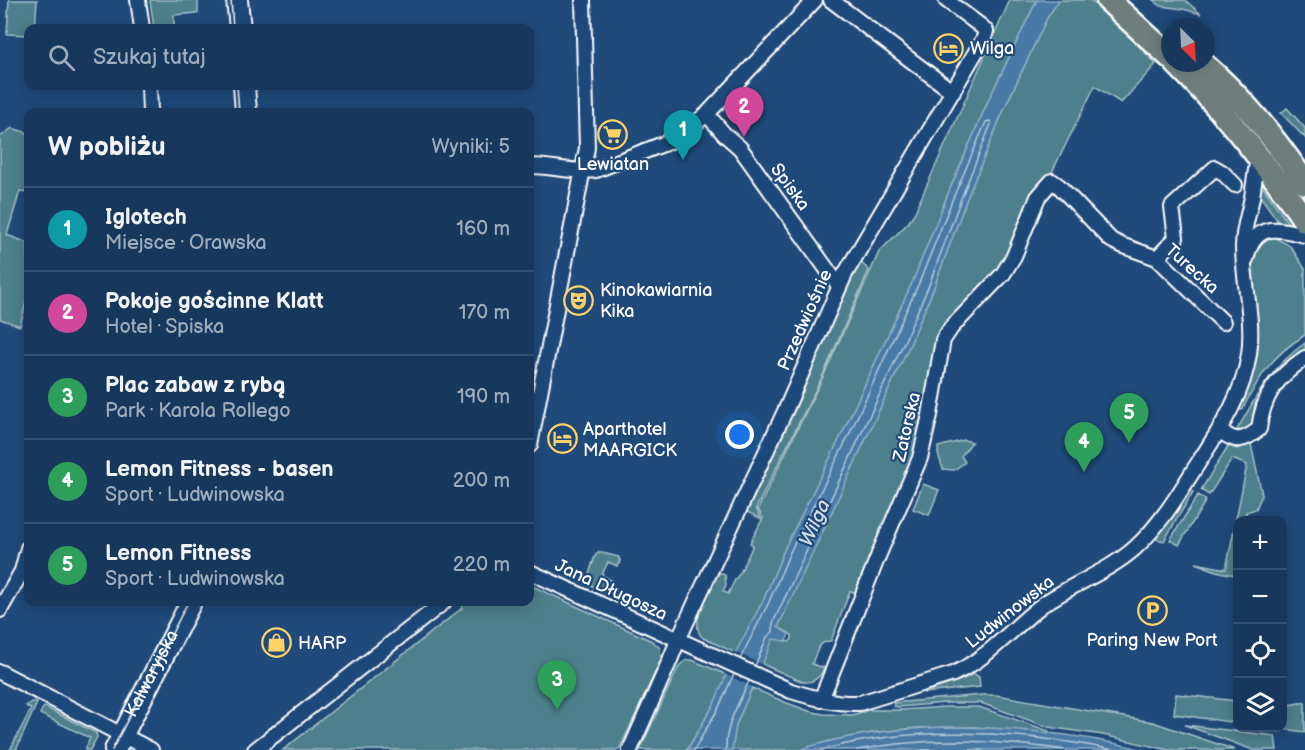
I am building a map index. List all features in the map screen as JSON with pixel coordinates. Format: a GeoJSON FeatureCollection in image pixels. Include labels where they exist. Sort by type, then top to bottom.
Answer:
{"type":"FeatureCollection","features":[{"type":"Feature","properties":{"kind":"main road"},"geometry":{"type":"LineString","coordinates":[[1108,0],[1161,49]]}},
{"type":"Feature","properties":{"kind":"main road"},"geometry":{"type":"LineString","coordinates":[[1128,0],[1161,28]]}},
{"type":"Feature","properties":{"kind":"main road"},"geometry":{"type":"LineString","coordinates":[[1184,72],[1222,112],[1258,156],[1305,221]]}},
{"type":"Feature","properties":{"kind":"main road"},"geometry":{"type":"LineString","coordinates":[[1212,72],[1255,115],[1305,183]]}},
{"type":"Feature","properties":{"kind":"street"},"geometry":{"type":"LineString","coordinates":[[138,0],[141,24]]}},
{"type":"Feature","properties":{"kind":"street"},"geometry":{"type":"LineString","coordinates":[[227,0],[229,24]]}},
{"type":"Feature","properties":{"kind":"street"},"geometry":{"type":"LineString","coordinates":[[237,0],[240,24]]}},
{"type":"Feature","properties":{"kind":"street"},"geometry":{"type":"LineString","coordinates":[[534,412],[587,148],[583,0]]}},
{"type":"Feature","properties":{"kind":"street"},"geometry":{"type":"LineString","coordinates":[[534,166],[583,172],[596,170],[676,139],[707,114],[815,0]]}},
{"type":"Feature","properties":{"kind":"street"},"geometry":{"type":"LineString","coordinates":[[831,0],[954,92]]}},
{"type":"Feature","properties":{"kind":"street","name":"Przedwiośnie"},"geometry":{"type":"LineString","coordinates":[[630,750],[678,640],[786,409],[839,286],[984,38],[986,32],[982,27],[946,0]]}},
{"type":"Feature","properties":{"kind":"street"},"geometry":{"type":"LineString","coordinates":[[149,90],[150,108]]}},
{"type":"Feature","properties":{"kind":"street"},"geometry":{"type":"LineString","coordinates":[[233,90],[235,108]]}},
{"type":"Feature","properties":{"kind":"street"},"geometry":{"type":"LineString","coordinates":[[244,90],[246,108]]}},
{"type":"Feature","properties":{"kind":"street","name":"Spiska"},"geometry":{"type":"LineString","coordinates":[[707,114],[740,148],[839,286]]}},
{"type":"Feature","properties":{"kind":"street","name":"Ludwinowska"},"geometry":{"type":"LineString","coordinates":[[678,640],[791,691],[821,700],[860,702],[953,674],[975,663],[1044,604],[1116,562],[1135,548],[1163,517],[1219,430],[1240,391],[1249,354],[1250,323],[1243,238],[1258,156]]}},
{"type":"Feature","properties":{"kind":"street"},"geometry":{"type":"LineString","coordinates":[[1157,258],[1176,238],[1172,207],[1215,168],[1235,185]]}},
{"type":"Feature","properties":{"kind":"street","name":"Turecka"},"geometry":{"type":"LineString","coordinates":[[1052,181],[1111,240],[1157,258],[1223,322]]}},
{"type":"Feature","properties":{"kind":"street","name":"Zatorska"},"geometry":{"type":"LineString","coordinates":[[821,700],[920,458],[943,340],[951,328],[1003,274],[1014,256],[1038,197],[1052,181]]}},
{"type":"Feature","properties":{"kind":"street","name":"Ludwinowska"},"geometry":{"type":"LineString","coordinates":[[1245,273],[1249,247],[1260,234],[1267,230],[1278,229],[1305,235]]}},
{"type":"Feature","properties":{"kind":"street"},"geometry":{"type":"LineString","coordinates":[[1219,430],[1229,438],[1239,439],[1250,436],[1259,429],[1261,415],[1271,389],[1276,382],[1305,358]]}},
{"type":"Feature","properties":{"kind":"street"},"geometry":{"type":"LineString","coordinates":[[0,610],[24,563]]}},
{"type":"Feature","properties":{"kind":"street","name":"Jana Długosza"},"geometry":{"type":"LineString","coordinates":[[534,574],[678,640]]}},
{"type":"Feature","properties":{"kind":"street","name":"Kalwaryjska"},"geometry":{"type":"LineString","coordinates":[[119,743],[189,606]]}},
{"type":"Feature","properties":{"kind":"street"},"geometry":{"type":"LineString","coordinates":[[255,750],[439,606]]}},
{"type":"Feature","properties":{"kind":"street"},"geometry":{"type":"LineString","coordinates":[[0,672],[119,743],[150,750]]}},
{"type":"Feature","properties":{"kind":"green space"},"geometry":{"type":"Polygon","coordinates":[[[9,0],[37,0],[35,24],[24,24],[24,35],[7,34],[9,0]]]}},
{"type":"Feature","properties":{"kind":"green space"},"geometry":{"type":"Polygon","coordinates":[[[150,0],[198,0],[198,13],[174,15],[174,24],[153,24],[150,0]]]}},
{"type":"Feature","properties":{"kind":"green space"},"geometry":{"type":"Polygon","coordinates":[[[1010,0],[1037,0],[989,99],[913,281],[843,432],[785,548],[764,599],[736,653],[703,638],[698,624],[702,605],[718,572],[725,575],[726,585],[723,591],[728,594],[740,573],[753,545],[750,543],[763,518],[758,509],[825,373],[879,252],[914,214],[1010,0]]]}},
{"type":"Feature","properties":{"kind":"green space"},"geometry":{"type":"Polygon","coordinates":[[[1059,0],[1090,0],[1118,24],[1156,64],[1121,103],[1095,86],[1010,256],[956,319],[918,451],[858,593],[850,591],[831,641],[820,645],[816,652],[812,664],[824,668],[813,681],[803,682],[762,664],[773,638],[789,642],[792,639],[792,635],[778,627],[911,342],[1005,107],[1047,18],[1059,0]]]}},
{"type":"Feature","properties":{"kind":"green space"},"geometry":{"type":"Polygon","coordinates":[[[1153,0],[1185,0],[1201,14],[1161,6],[1153,0]]]}},
{"type":"Feature","properties":{"kind":"green space"},"geometry":{"type":"Polygon","coordinates":[[[1287,108],[1305,128],[1305,138],[1281,113],[1287,108]]]}},
{"type":"Feature","properties":{"kind":"green space"},"geometry":{"type":"Polygon","coordinates":[[[12,128],[24,132],[24,192],[20,191],[7,235],[24,241],[24,310],[20,326],[0,319],[0,137],[12,128]]]}},
{"type":"Feature","properties":{"kind":"green space"},"geometry":{"type":"Polygon","coordinates":[[[1260,187],[1263,187],[1288,225],[1280,224],[1258,193],[1260,187]]]}},
{"type":"Feature","properties":{"kind":"green space"},"geometry":{"type":"Polygon","coordinates":[[[1272,233],[1277,239],[1291,247],[1305,269],[1305,335],[1275,359],[1261,377],[1242,410],[1237,410],[1256,313],[1252,262],[1254,247],[1272,233]]]}},
{"type":"Feature","properties":{"kind":"green space"},"geometry":{"type":"Polygon","coordinates":[[[859,261],[869,270],[824,373],[756,508],[761,519],[744,508],[859,261]]]}},
{"type":"Feature","properties":{"kind":"green space"},"geometry":{"type":"Polygon","coordinates":[[[1305,343],[1305,349],[1282,366],[1264,386],[1274,372],[1305,343]]]}},
{"type":"Feature","properties":{"kind":"green space"},"geometry":{"type":"Polygon","coordinates":[[[1263,387],[1255,405],[1251,425],[1242,431],[1237,430],[1263,387]]]}},
{"type":"Feature","properties":{"kind":"green space"},"geometry":{"type":"Polygon","coordinates":[[[964,440],[972,442],[961,456],[965,462],[954,470],[943,469],[938,447],[964,440]]]}},
{"type":"Feature","properties":{"kind":"green space"},"geometry":{"type":"Polygon","coordinates":[[[1251,444],[1262,495],[1256,509],[1246,512],[1246,516],[1237,516],[1247,465],[1232,459],[1209,495],[1201,490],[1228,446],[1237,449],[1251,444]]]}},
{"type":"Feature","properties":{"kind":"green space"},"geometry":{"type":"Polygon","coordinates":[[[923,484],[939,490],[929,515],[913,509],[923,484]]]}},
{"type":"Feature","properties":{"kind":"green space"},"geometry":{"type":"Polygon","coordinates":[[[1192,491],[1164,541],[1152,538],[1186,492],[1192,491]]]}},
{"type":"Feature","properties":{"kind":"green space"},"geometry":{"type":"Polygon","coordinates":[[[1198,495],[1206,500],[1179,545],[1170,540],[1198,495]]]}},
{"type":"Feature","properties":{"kind":"green space"},"geometry":{"type":"Polygon","coordinates":[[[1233,534],[1233,574],[1196,563],[1226,569],[1233,534]]]}},
{"type":"Feature","properties":{"kind":"green space"},"geometry":{"type":"Polygon","coordinates":[[[599,552],[619,557],[620,560],[617,566],[608,562],[602,575],[611,580],[605,592],[586,583],[595,556],[599,552]]]}},
{"type":"Feature","properties":{"kind":"green space"},"geometry":{"type":"Polygon","coordinates":[[[534,587],[652,641],[660,648],[660,662],[619,750],[283,750],[462,606],[534,606],[534,587]]]}},
{"type":"Feature","properties":{"kind":"green space"},"geometry":{"type":"Polygon","coordinates":[[[687,660],[727,675],[713,706],[687,750],[640,750],[677,670],[687,660]]]}},
{"type":"Feature","properties":{"kind":"green space"},"geometry":{"type":"Polygon","coordinates":[[[974,674],[979,677],[980,687],[923,693],[961,680],[974,674]]]}},
{"type":"Feature","properties":{"kind":"green space"},"geometry":{"type":"Polygon","coordinates":[[[752,688],[787,703],[823,714],[852,715],[869,710],[979,707],[1049,731],[1049,734],[974,727],[917,728],[877,732],[830,741],[800,750],[732,750],[736,725],[752,688]]]}},
{"type":"Feature","properties":{"kind":"green space"},"geometry":{"type":"Polygon","coordinates":[[[1176,694],[1233,701],[1233,722],[1174,714],[1176,694]]]}},
{"type":"Feature","properties":{"kind":"green space"},"geometry":{"type":"Polygon","coordinates":[[[996,695],[1153,722],[1235,750],[1169,750],[1103,735],[1048,727],[981,703],[898,707],[893,703],[996,695]]]}},
{"type":"Feature","properties":{"kind":"green space"},"geometry":{"type":"Polygon","coordinates":[[[31,702],[37,703],[16,750],[10,750],[31,709],[26,706],[31,702]]]}},
{"type":"Feature","properties":{"kind":"green space"},"geometry":{"type":"Polygon","coordinates":[[[1305,702],[1305,732],[1287,730],[1287,705],[1305,702]]]}},
{"type":"Feature","properties":{"kind":"green space"},"geometry":{"type":"Polygon","coordinates":[[[45,707],[96,733],[97,737],[90,750],[85,750],[90,738],[40,714],[45,707]]]}},
{"type":"Feature","properties":{"kind":"green space"},"geometry":{"type":"Polygon","coordinates":[[[1185,725],[1275,736],[1277,750],[1253,750],[1185,725]]]}},
{"type":"Feature","properties":{"kind":"water"},"geometry":{"type":"Polygon","coordinates":[[[1037,0],[1059,0],[1047,18],[1005,107],[911,342],[778,627],[789,634],[786,641],[773,639],[736,725],[732,750],[687,750],[713,706],[736,652],[764,599],[785,548],[843,432],[913,281],[989,99],[1037,0]]]}},
{"type":"Feature","properties":{"kind":"water"},"geometry":{"type":"Polygon","coordinates":[[[943,727],[1044,732],[1144,750],[800,750],[817,744],[870,733],[943,727]]]}},
{"type":"Feature","properties":{"kind":"pier"},"geometry":{"type":"Polygon","coordinates":[[[733,651],[765,666],[755,688],[724,674],[733,651]]]}},
{"type":"Feature","properties":{"kind":"tram line"},"geometry":{"type":"LineString","coordinates":[[231,0],[233,24]]}},
{"type":"Feature","properties":{"kind":"tram line"},"geometry":{"type":"LineString","coordinates":[[237,90],[239,108]]}},
{"type":"Feature","properties":{"kind":"tram line"},"geometry":{"type":"LineString","coordinates":[[112,750],[186,606]]}},
{"type":"Feature","properties":{"kind":"place","name":"Wilga"},"geometry":{"type":"Point","coordinates":[949,48]}},
{"type":"Feature","properties":{"kind":"place","name":"Lewiatan"},"geometry":{"type":"Point","coordinates":[613,135]}},
{"type":"Feature","properties":{"kind":"place","name":"Pokoje gościnne Klatt"},"geometry":{"type":"Point","coordinates":[744,137]}},
{"type":"Feature","properties":{"kind":"place","name":"Iglotech"},"geometry":{"type":"Point","coordinates":[683,160]}},
{"type":"Feature","properties":{"kind":"place","name":"Kinokawiarnia Kika"},"geometry":{"type":"Point","coordinates":[579,300]}},
{"type":"Feature","properties":{"kind":"place","name":"Aparthotel MAARGICK"},"geometry":{"type":"Point","coordinates":[562,439]}},
{"type":"Feature","properties":{"kind":"place","name":"Lemon Fitness"},"geometry":{"type":"Point","coordinates":[1129,443]}},
{"type":"Feature","properties":{"kind":"place","name":"Lemon Fitness - basen"},"geometry":{"type":"Point","coordinates":[1084,472]}},
{"type":"Feature","properties":{"kind":"place","name":"Paring New Port"},"geometry":{"type":"Point","coordinates":[1152,611]}},
{"type":"Feature","properties":{"kind":"place","name":"HARP"},"geometry":{"type":"Point","coordinates":[277,643]}},
{"type":"Feature","properties":{"kind":"place","name":"Plac zabaw z rybą"},"geometry":{"type":"Point","coordinates":[557,710]}}]}
